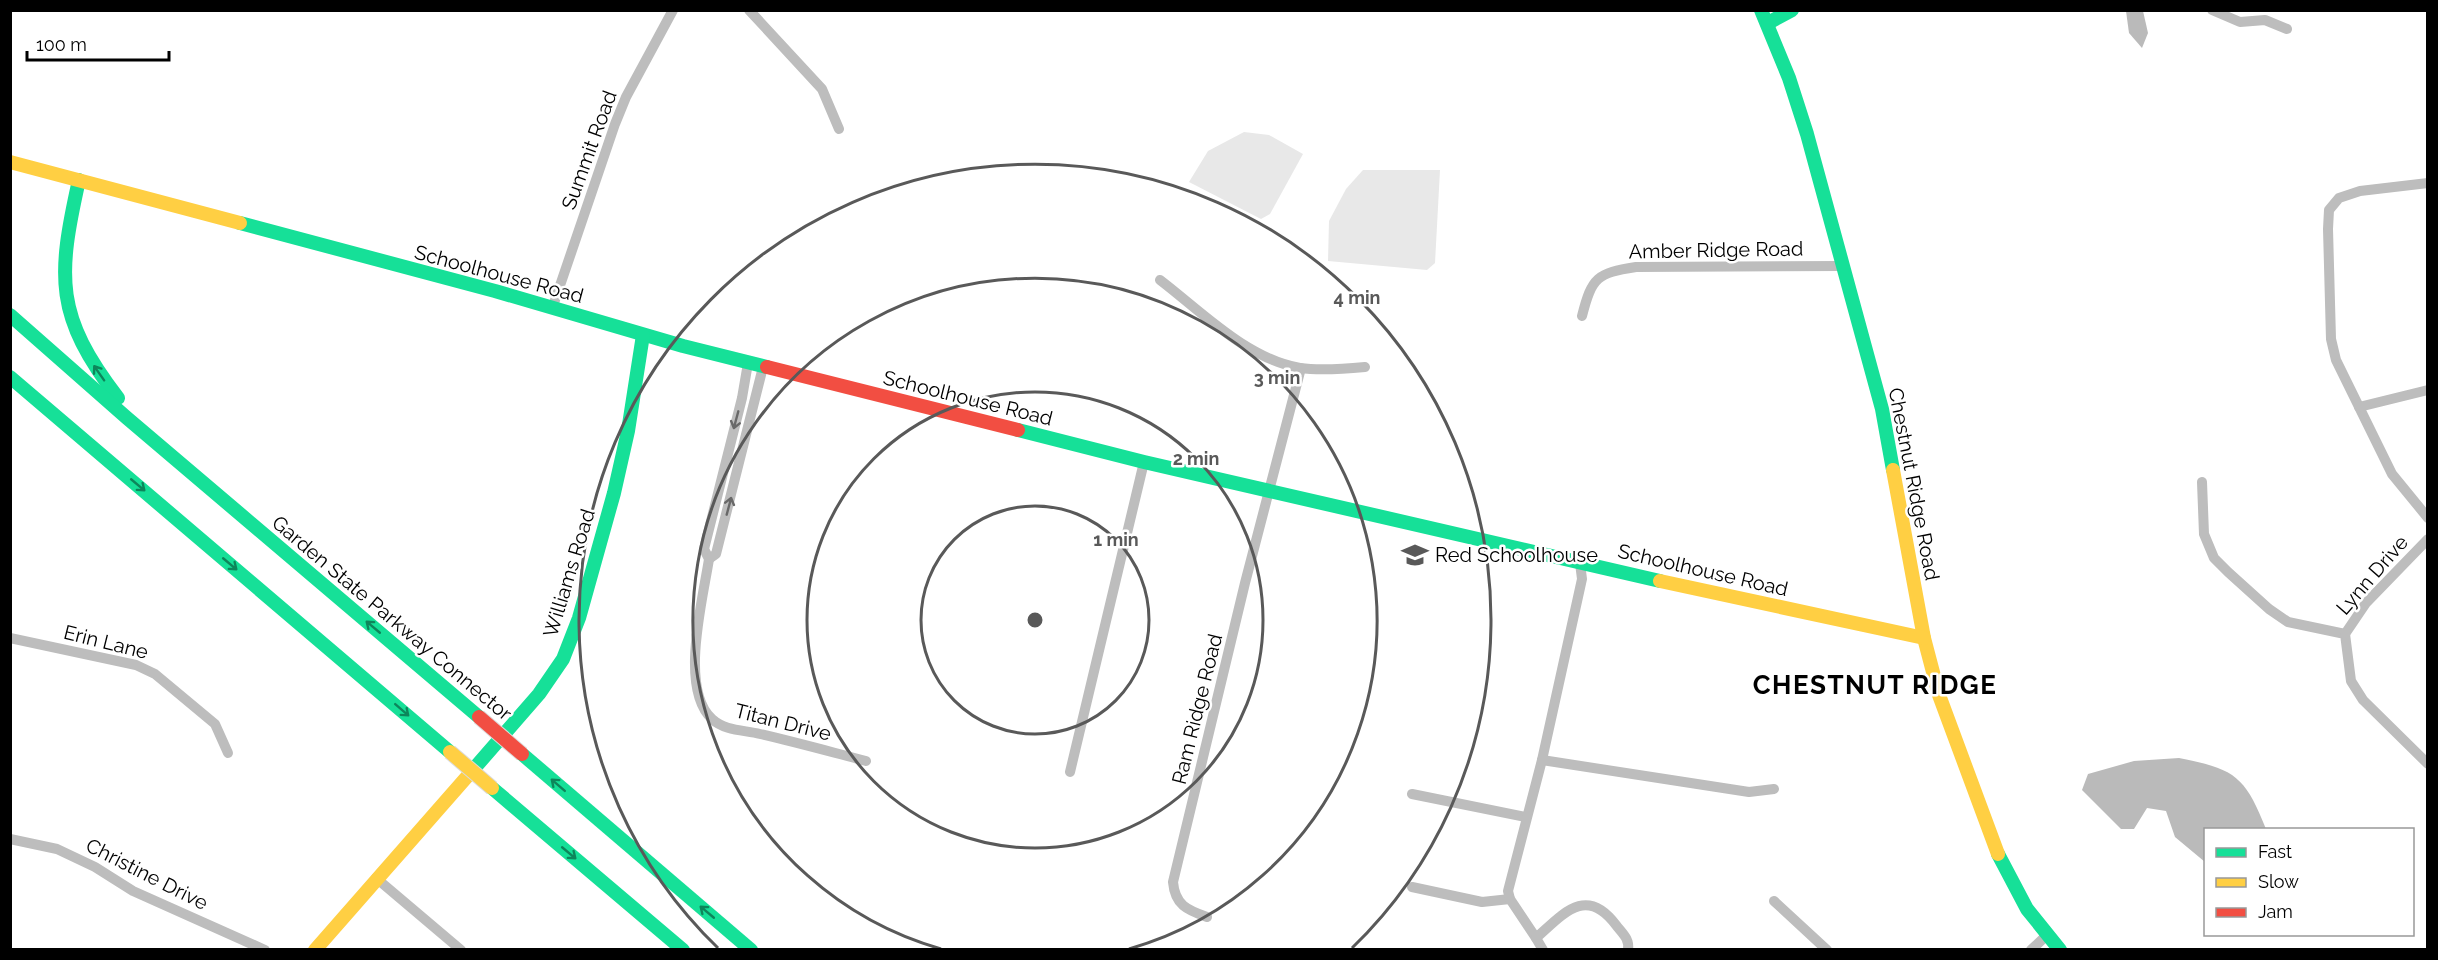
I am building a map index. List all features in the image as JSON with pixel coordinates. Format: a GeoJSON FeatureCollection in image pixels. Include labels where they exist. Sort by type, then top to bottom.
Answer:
{"type":"FeatureCollection","features":[{"type":"Feature","properties":{"kind":"main road"},"geometry":{"type":"LineString","coordinates":[[1765,17],[1792,10]]}},
{"type":"Feature","properties":{"kind":"main road","name":"Chestnut Ridge Road"},"geometry":{"type":"LineString","coordinates":[[1765,17],[1807,134],[1882,409],[1924,638],[1952,735],[1995,849],[2027,909],[2060,950]]}},
{"type":"Feature","properties":{"kind":"main road","name":"Schoolhouse Road"},"geometry":{"type":"LineString","coordinates":[[10,162],[495,291],[643,335],[763,367],[1144,462],[1580,563],[1924,638]]}},
{"type":"Feature","properties":{"kind":"main road"},"geometry":{"type":"LineString","coordinates":[[79,180],[63,261],[64,287],[73,326],[84,351],[106,383],[164,449]]}},
{"type":"Feature","properties":{"kind":"main road","name":"Garden State Parkway Connector"},"geometry":{"type":"LineString","coordinates":[[10,315],[751,950]]}},
{"type":"Feature","properties":{"kind":"main road","name":"Williams Road"},"geometry":{"type":"LineString","coordinates":[[315,950],[539,694],[563,659],[579,618],[614,493],[628,431],[643,335]]}},
{"type":"Feature","properties":{"kind":"main road"},"geometry":{"type":"LineString","coordinates":[[10,377],[683,950]]}},
{"type":"Feature","properties":{"kind":"main road"},"geometry":{"type":"LineString","coordinates":[[10,388],[93,447]]}},
{"type":"Feature","properties":{"kind":"street","name":"Summit Road"},"geometry":{"type":"LineString","coordinates":[[552,309],[615,124],[642,66],[673,10]]}},
{"type":"Feature","properties":{"kind":"street"},"geometry":{"type":"LineString","coordinates":[[749,10],[822,89],[839,129]]}},
{"type":"Feature","properties":{"kind":"street"},"geometry":{"type":"LineString","coordinates":[[2212,10],[2240,22],[2265,20],[2288,29]]}},
{"type":"Feature","properties":{"kind":"street"},"geometry":{"type":"LineString","coordinates":[[2427,183],[2360,191],[2339,198],[2329,210],[2331,339],[2336,360],[2392,474],[2427,518]]}},
{"type":"Feature","properties":{"kind":"street","name":"Amber Ridge Road"},"geometry":{"type":"LineString","coordinates":[[1582,316],[1588,290],[1598,278],[1614,270],[1636,267],[1842,266]]}},
{"type":"Feature","properties":{"kind":"street"},"geometry":{"type":"LineString","coordinates":[[1160,280],[1245,348],[1271,360],[1301,368],[1365,367]]}},
{"type":"Feature","properties":{"kind":"street","name":"Titan Drive"},"geometry":{"type":"LineString","coordinates":[[748,363],[742,398],[704,549],[709,559],[694,666],[701,703],[711,718],[724,727],[866,760]]}},
{"type":"Feature","properties":{"kind":"street","name":"Titan Drive"},"geometry":{"type":"LineString","coordinates":[[709,559],[716,554],[763,367]]}},
{"type":"Feature","properties":{"kind":"street","name":"Ram Ridge Road"},"geometry":{"type":"LineString","coordinates":[[1207,917],[1190,911],[1179,903],[1174,894],[1173,882],[1246,580],[1301,368]]}},
{"type":"Feature","properties":{"kind":"street"},"geometry":{"type":"LineString","coordinates":[[2360,407],[2427,390]]}},
{"type":"Feature","properties":{"kind":"street"},"geometry":{"type":"LineString","coordinates":[[1070,772],[1144,462]]}},
{"type":"Feature","properties":{"kind":"street"},"geometry":{"type":"LineString","coordinates":[[2202,482],[2204,534],[2214,558],[2269,609],[2288,622],[2345,634],[2351,681],[2363,700],[2427,764]]}},
{"type":"Feature","properties":{"kind":"street","name":"Lynn Drive"},"geometry":{"type":"LineString","coordinates":[[2345,634],[2366,603],[2427,539]]}},
{"type":"Feature","properties":{"kind":"street"},"geometry":{"type":"LineString","coordinates":[[1543,950],[1510,899],[1508,891],[1542,760],[1582,579],[1580,563]]}},
{"type":"Feature","properties":{"kind":"street","name":"Erin Lane"},"geometry":{"type":"LineString","coordinates":[[10,638],[136,665],[155,674],[215,724],[228,753]]}},
{"type":"Feature","properties":{"kind":"street"},"geometry":{"type":"LineString","coordinates":[[1542,760],[1749,792],[1774,789]]}},
{"type":"Feature","properties":{"kind":"street"},"geometry":{"type":"LineString","coordinates":[[1412,794],[1526,817]]}},
{"type":"Feature","properties":{"kind":"street","name":"Christine Drive"},"geometry":{"type":"LineString","coordinates":[[10,839],[57,849],[95,867],[134,891],[265,950]]}},
{"type":"Feature","properties":{"kind":"street"},"geometry":{"type":"LineString","coordinates":[[376,878],[461,950]]}},
{"type":"Feature","properties":{"kind":"street"},"geometry":{"type":"LineString","coordinates":[[1412,886],[1482,902],[1510,899]]}},
{"type":"Feature","properties":{"kind":"street"},"geometry":{"type":"LineString","coordinates":[[1773,901],[1820,947]]}},
{"type":"Feature","properties":{"kind":"street"},"geometry":{"type":"LineString","coordinates":[[1536,938],[1568,910],[1588,905],[1607,913],[1628,940],[1628,950]]}},
{"type":"Feature","properties":{"kind":"street"},"geometry":{"type":"LineString","coordinates":[[2031,950],[2046,935]]}},
{"type":"Feature","properties":{"kind":"shaded area"},"geometry":{"type":"Polygon","coordinates":[[[2126,11],[2143,11],[2148,33],[2142,48],[2129,33],[2126,11]]]}},
{"type":"Feature","properties":{"kind":"shaded area"},"geometry":{"type":"Polygon","coordinates":[[[1244,132],[1269,135],[1303,154],[1270,214],[1261,219],[1189,182],[1208,151],[1244,132]]]}},
{"type":"Feature","properties":{"kind":"shaded area"},"geometry":{"type":"Polygon","coordinates":[[[1363,170],[1440,170],[1435,263],[1427,270],[1328,261],[1329,221],[1346,189],[1363,170]]]}},
{"type":"Feature","properties":{"kind":"shaded area"},"geometry":{"type":"Polygon","coordinates":[[[2179,758],[2226,771],[2244,786],[2259,811],[2266,828],[2204,828],[2204,861],[2175,837],[2166,811],[2147,808],[2134,829],[2121,829],[2082,790],[2088,774],[2134,761],[2179,758]]]}},
{"type":"Feature","properties":{"kind":"traffic: fast"},"geometry":{"type":"LineString","coordinates":[[1761,10],[1789,78],[1807,134],[1882,409],[1893,470]]}},
{"type":"Feature","properties":{"kind":"traffic: fast"},"geometry":{"type":"LineString","coordinates":[[1768,23],[1792,10]]}},
{"type":"Feature","properties":{"kind":"traffic: fast"},"geometry":{"type":"LineString","coordinates":[[79,180],[67,244],[65,270],[67,295],[72,319],[82,343],[118,398]]}},
{"type":"Feature","properties":{"kind":"traffic: fast"},"geometry":{"type":"LineString","coordinates":[[240,223],[495,291],[683,346],[767,367]]}},
{"type":"Feature","properties":{"kind":"traffic: fast"},"geometry":{"type":"LineString","coordinates":[[10,315],[127,418],[479,717]]}},
{"type":"Feature","properties":{"kind":"traffic: fast"},"geometry":{"type":"LineString","coordinates":[[472,771],[539,694],[563,659],[579,618],[614,493],[628,431],[643,335]]}},
{"type":"Feature","properties":{"kind":"traffic: fast"},"geometry":{"type":"LineString","coordinates":[[10,377],[450,752]]}},
{"type":"Feature","properties":{"kind":"traffic: fast"},"geometry":{"type":"LineString","coordinates":[[1018,430],[1144,462],[1660,581]]}},
{"type":"Feature","properties":{"kind":"traffic: fast"},"geometry":{"type":"LineString","coordinates":[[522,754],[751,950]]}},
{"type":"Feature","properties":{"kind":"traffic: fast"},"geometry":{"type":"LineString","coordinates":[[492,788],[683,950]]}},
{"type":"Feature","properties":{"kind":"traffic: fast"},"geometry":{"type":"LineString","coordinates":[[1998,854],[2027,909],[2060,950]]}},
{"type":"Feature","properties":{"kind":"traffic: slow"},"geometry":{"type":"LineString","coordinates":[[10,162],[240,223]]}},
{"type":"Feature","properties":{"kind":"traffic: slow"},"geometry":{"type":"LineString","coordinates":[[1893,470],[1924,638],[1939,695],[1998,854]]}},
{"type":"Feature","properties":{"kind":"traffic: slow"},"geometry":{"type":"LineString","coordinates":[[1660,581],[1924,638]]}},
{"type":"Feature","properties":{"kind":"traffic: slow"},"geometry":{"type":"LineString","coordinates":[[450,752],[492,788]]}},
{"type":"Feature","properties":{"kind":"traffic: slow"},"geometry":{"type":"LineString","coordinates":[[315,950],[472,771]]}},
{"type":"Feature","properties":{"kind":"traffic: jam"},"geometry":{"type":"LineString","coordinates":[[767,367],[1018,430]]}},
{"type":"Feature","properties":{"kind":"traffic: jam"},"geometry":{"type":"LineString","coordinates":[[479,717],[522,754]]}},
{"type":"Feature","properties":{"kind":"place","name":"Red Schoolhouse"},"geometry":{"type":"Point","coordinates":[1415,555]}},
{"type":"Feature","properties":{"kind":"district","name":"CHESTNUT RIDGE"},"geometry":{"type":"Point","coordinates":[1875,685]}}]}
